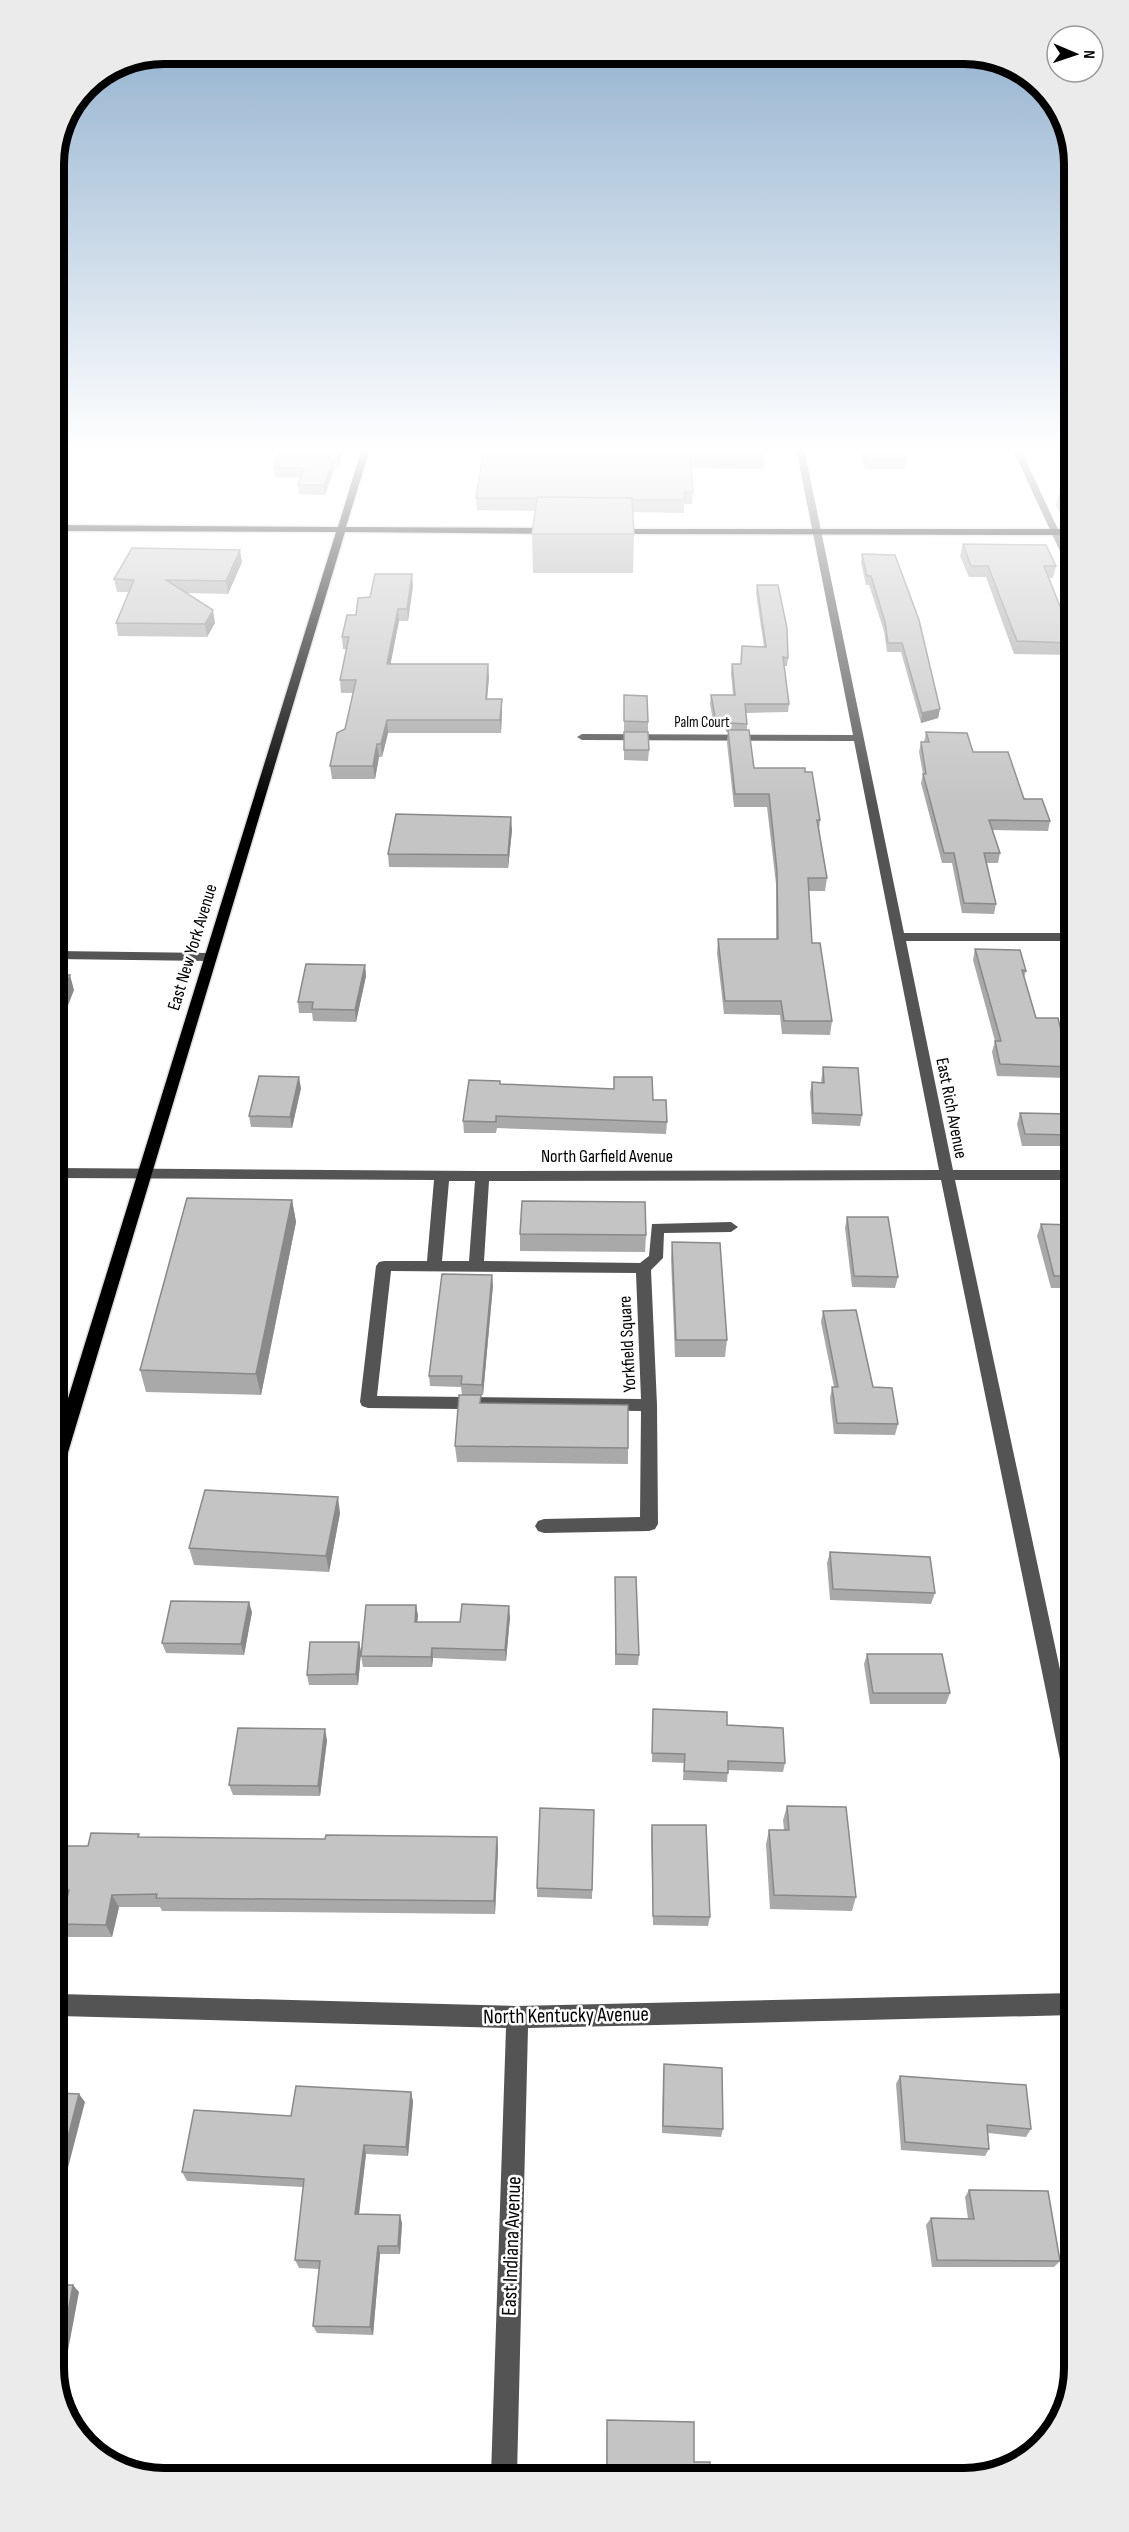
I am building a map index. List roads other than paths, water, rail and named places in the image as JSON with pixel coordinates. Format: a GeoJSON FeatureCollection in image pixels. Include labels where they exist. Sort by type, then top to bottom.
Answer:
{"type":"FeatureCollection","features":[{"type":"Feature","properties":{"kind":"main road","name":"East New York Avenue"},"geometry":{"type":"LineString","coordinates":[[64,1437],[329,566]]}},
{"type":"Feature","properties":{"kind":"street","name":"East Rich Avenue"},"geometry":{"type":"LineString","coordinates":[[824,566],[947,1174],[1064,1731]]}},
{"type":"Feature","properties":{"kind":"street","name":"Palm Court"},"geometry":{"type":"LineString","coordinates":[[582,736],[858,738]]}},
{"type":"Feature","properties":{"kind":"street"},"geometry":{"type":"LineString","coordinates":[[899,937],[1064,937]]}},
{"type":"Feature","properties":{"kind":"street"},"geometry":{"type":"LineString","coordinates":[[65,955],[209,957]]}},
{"type":"Feature","properties":{"kind":"street","name":"North Garfield Avenue"},"geometry":{"type":"LineString","coordinates":[[65,1173],[442,1176],[1064,1175]]}},
{"type":"Feature","properties":{"kind":"street"},"geometry":{"type":"LineString","coordinates":[[434,1267],[442,1176]]}},
{"type":"Feature","properties":{"kind":"street"},"geometry":{"type":"LineString","coordinates":[[476,1267],[482,1176]]}},
{"type":"Feature","properties":{"kind":"street"},"geometry":{"type":"LineString","coordinates":[[643,1268],[656,1258],[657,1228],[731,1227]]}},
{"type":"Feature","properties":{"kind":"street","name":"Yorkfield Square"},"geometry":{"type":"LineString","coordinates":[[384,1266],[476,1267],[643,1268],[649,1405],[368,1402],[384,1266]]}},
{"type":"Feature","properties":{"kind":"street"},"geometry":{"type":"LineString","coordinates":[[544,1526],[649,1524],[649,1405]]}},
{"type":"Feature","properties":{"kind":"street","name":"North Kentucky Avenue"},"geometry":{"type":"LineString","coordinates":[[64,2005],[517,2018],[1064,2004]]}},
{"type":"Feature","properties":{"kind":"street","name":"East Indiana Avenue"},"geometry":{"type":"LineString","coordinates":[[504,2467],[517,2018]]}}]}
